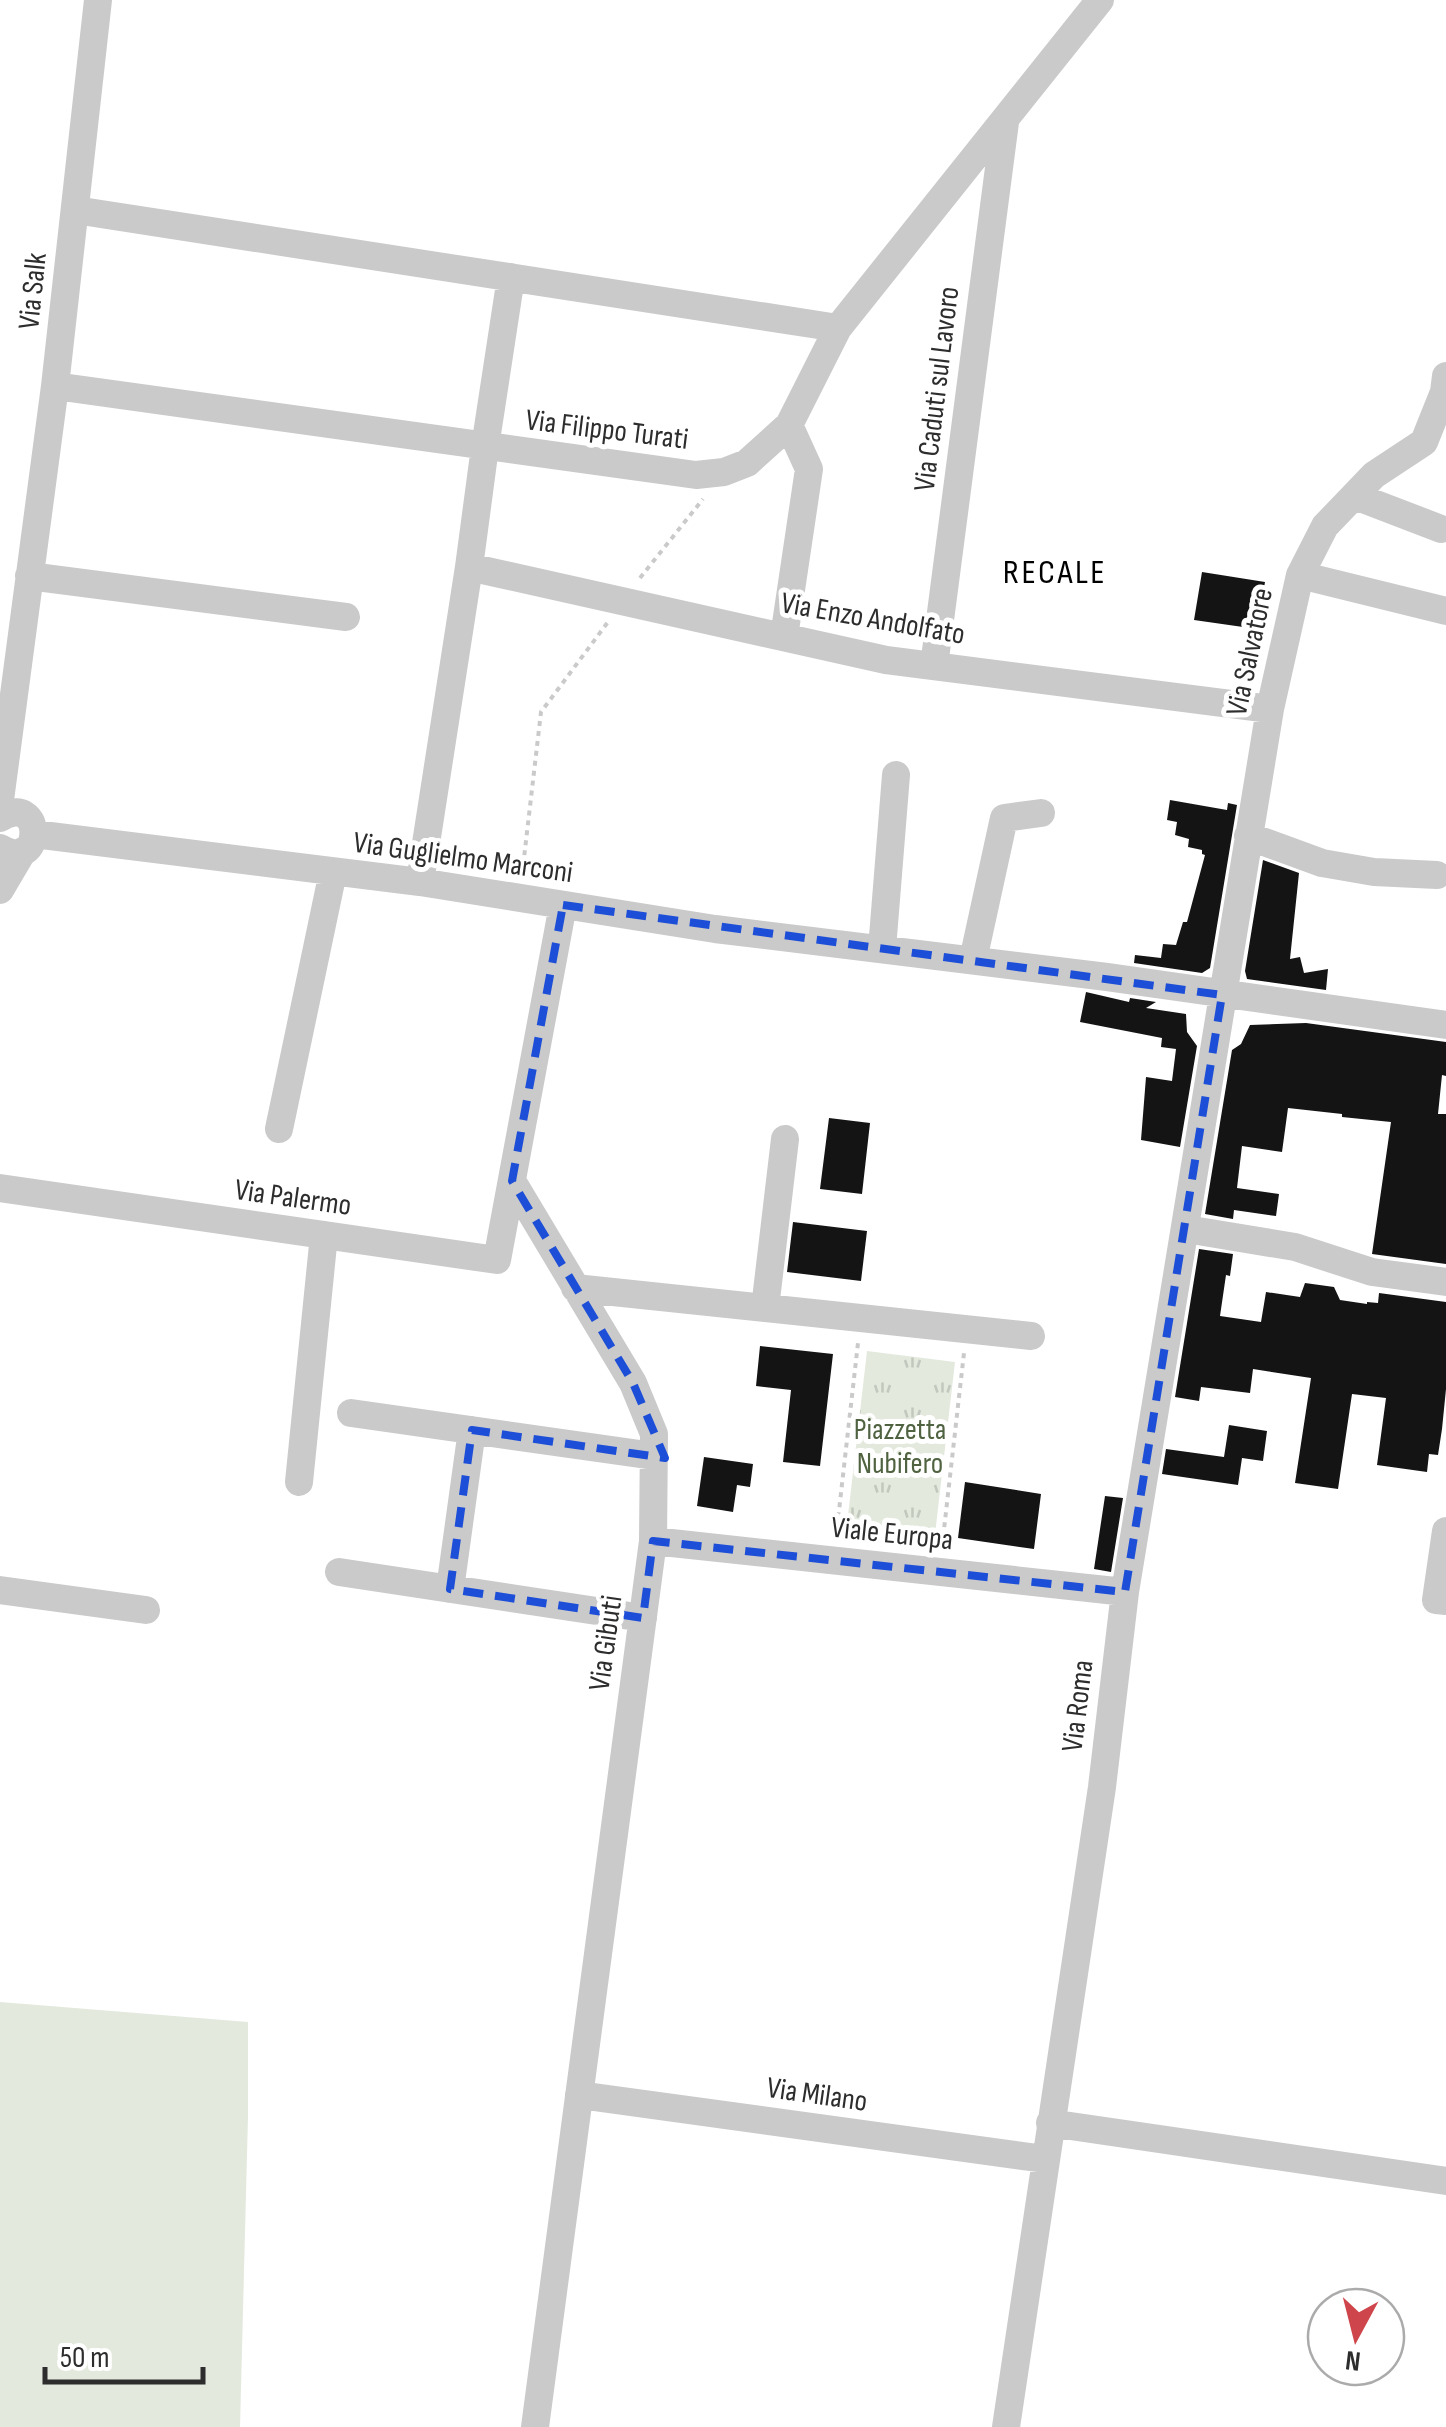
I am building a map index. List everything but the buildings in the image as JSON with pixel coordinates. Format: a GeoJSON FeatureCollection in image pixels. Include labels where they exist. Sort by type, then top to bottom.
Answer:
{"type":"FeatureCollection","features":[{"type":"Feature","properties":{"kind":"street","name":"Via Salk"},"geometry":{"type":"LineString","coordinates":[[0,800],[6,768],[9,658],[29,576],[56,386],[98,0]]}},
{"type":"Feature","properties":{"kind":"street","name":"Via Filippo Turati"},"geometry":{"type":"LineString","coordinates":[[56,386],[696,475],[724,472],[747,463],[789,425],[838,328],[1100,0]]}},
{"type":"Feature","properties":{"kind":"street","name":"Via Caduti sul Lavoro"},"geometry":{"type":"LineString","coordinates":[[934,666],[1006,121]]}},
{"type":"Feature","properties":{"kind":"street"},"geometry":{"type":"LineString","coordinates":[[75,210],[838,328]]}},
{"type":"Feature","properties":{"kind":"street"},"geometry":{"type":"LineString","coordinates":[[420,882],[511,276]]}},
{"type":"Feature","properties":{"kind":"street","name":"Via Salvatore"},"geometry":{"type":"LineString","coordinates":[[1222,995],[1270,709],[1300,575],[1325,526],[1374,475],[1424,442],[1444,392],[1446,376]]}},
{"type":"Feature","properties":{"kind":"street"},"geometry":{"type":"LineString","coordinates":[[784,638],[808,469],[789,425]]}},
{"type":"Feature","properties":{"kind":"street"},"geometry":{"type":"LineString","coordinates":[[1354,496],[1441,529]]}},
{"type":"Feature","properties":{"kind":"street","name":"Via Enzo Andolfato"},"geometry":{"type":"LineString","coordinates":[[470,566],[886,660],[1270,709]]}},
{"type":"Feature","properties":{"kind":"street"},"geometry":{"type":"LineString","coordinates":[[1300,575],[1446,612]]}},
{"type":"Feature","properties":{"kind":"street"},"geometry":{"type":"LineString","coordinates":[[29,576],[346,617]]}},
{"type":"Feature","properties":{"kind":"street"},"geometry":{"type":"LineString","coordinates":[[6,768],[22,839]]}},
{"type":"Feature","properties":{"kind":"street"},"geometry":{"type":"LineString","coordinates":[[882,949],[896,775]]}},
{"type":"Feature","properties":{"kind":"street"},"geometry":{"type":"LineString","coordinates":[[0,818],[19,813],[22,839],[0,890]]}},
{"type":"Feature","properties":{"kind":"street"},"geometry":{"type":"LineString","coordinates":[[974,960],[1004,818],[1040,813]]}},
{"type":"Feature","properties":{"kind":"street"},"geometry":{"type":"LineString","coordinates":[[1248,836],[1322,863],[1374,872],[1437,875]]}},
{"type":"Feature","properties":{"kind":"street","name":"Via Guglielmo Marconi"},"geometry":{"type":"LineString","coordinates":[[22,839],[420,882],[716,928],[1107,977],[1446,1026]]}},
{"type":"Feature","properties":{"kind":"street"},"geometry":{"type":"LineString","coordinates":[[279,1129],[332,872]]}},
{"type":"Feature","properties":{"kind":"street"},"geometry":{"type":"LineString","coordinates":[[512,1181],[562,904]]}},
{"type":"Feature","properties":{"kind":"street","name":"Via Roma"},"geometry":{"type":"LineString","coordinates":[[1006,2427],[1102,1787],[1125,1592],[1222,995]]}},
{"type":"Feature","properties":{"kind":"street"},"geometry":{"type":"LineString","coordinates":[[765,1308],[786,1140]]}},
{"type":"Feature","properties":{"kind":"street","name":"Via Palermo"},"geometry":{"type":"LineString","coordinates":[[0,1188],[497,1260],[512,1181]]}},
{"type":"Feature","properties":{"kind":"street","name":"Via Gibuti"},"geometry":{"type":"LineString","coordinates":[[512,1181],[633,1384],[654,1434],[653,1542],[535,2427]]}},
{"type":"Feature","properties":{"kind":"street"},"geometry":{"type":"LineString","coordinates":[[1186,1229],[1294,1246],[1372,1272],[1446,1282]]}},
{"type":"Feature","properties":{"kind":"street"},"geometry":{"type":"LineString","coordinates":[[299,1482],[324,1235]]}},
{"type":"Feature","properties":{"kind":"street"},"geometry":{"type":"LineString","coordinates":[[575,1288],[1031,1336]]}},
{"type":"Feature","properties":{"kind":"street"},"geometry":{"type":"LineString","coordinates":[[352,1413],[654,1456]]}},
{"type":"Feature","properties":{"kind":"street"},"geometry":{"type":"LineString","coordinates":[[450,1589],[472,1430]]}},
{"type":"Feature","properties":{"kind":"street"},"geometry":{"type":"LineString","coordinates":[[1446,1531],[1436,1600],[1446,1601]]}},
{"type":"Feature","properties":{"kind":"street","name":"Viale Europa"},"geometry":{"type":"LineString","coordinates":[[653,1542],[1125,1592]]}},
{"type":"Feature","properties":{"kind":"street"},"geometry":{"type":"LineString","coordinates":[[338,1572],[642,1618]]}},
{"type":"Feature","properties":{"kind":"street"},"geometry":{"type":"LineString","coordinates":[[0,1590],[146,1610]]}},
{"type":"Feature","properties":{"kind":"street","name":"Via Milano"},"geometry":{"type":"LineString","coordinates":[[579,2095],[1045,2160]]}},
{"type":"Feature","properties":{"kind":"street"},"geometry":{"type":"LineString","coordinates":[[1050,2122],[1446,2181]]}},
{"type":"Feature","properties":{"kind":"path"},"geometry":{"type":"LineString","coordinates":[[520,898],[542,712],[622,601],[724,472]]}},
{"type":"Feature","properties":{"kind":"path"},"geometry":{"type":"LineString","coordinates":[[833,1561],[861,1318]]}},
{"type":"Feature","properties":{"kind":"path"},"geometry":{"type":"LineString","coordinates":[[939,1572],[967,1329]]}},
{"type":"Feature","properties":{"kind":"highlighted area"},"geometry":{"type":"Polygon","coordinates":[[[563,905],[1222,995],[1125,1592],[653,1541],[643,1618],[450,1589],[472,1430],[665,1458],[633,1383],[512,1181],[563,905]]]}},
{"type":"Feature","properties":{"kind":"green space","name":"Piazzetta Nubifero"},"geometry":{"type":"Polygon","coordinates":[[[867,1351],[955,1362],[934,1543],[846,1533],[867,1351]]]}},
{"type":"Feature","properties":{"kind":"green space"},"geometry":{"type":"Polygon","coordinates":[[[0,2002],[248,2022],[240,2427],[0,2427],[0,2002]]]}},
{"type":"Feature","properties":{"kind":"district","name":"RECALE"},"geometry":{"type":"Point","coordinates":[1055,572]}}]}
